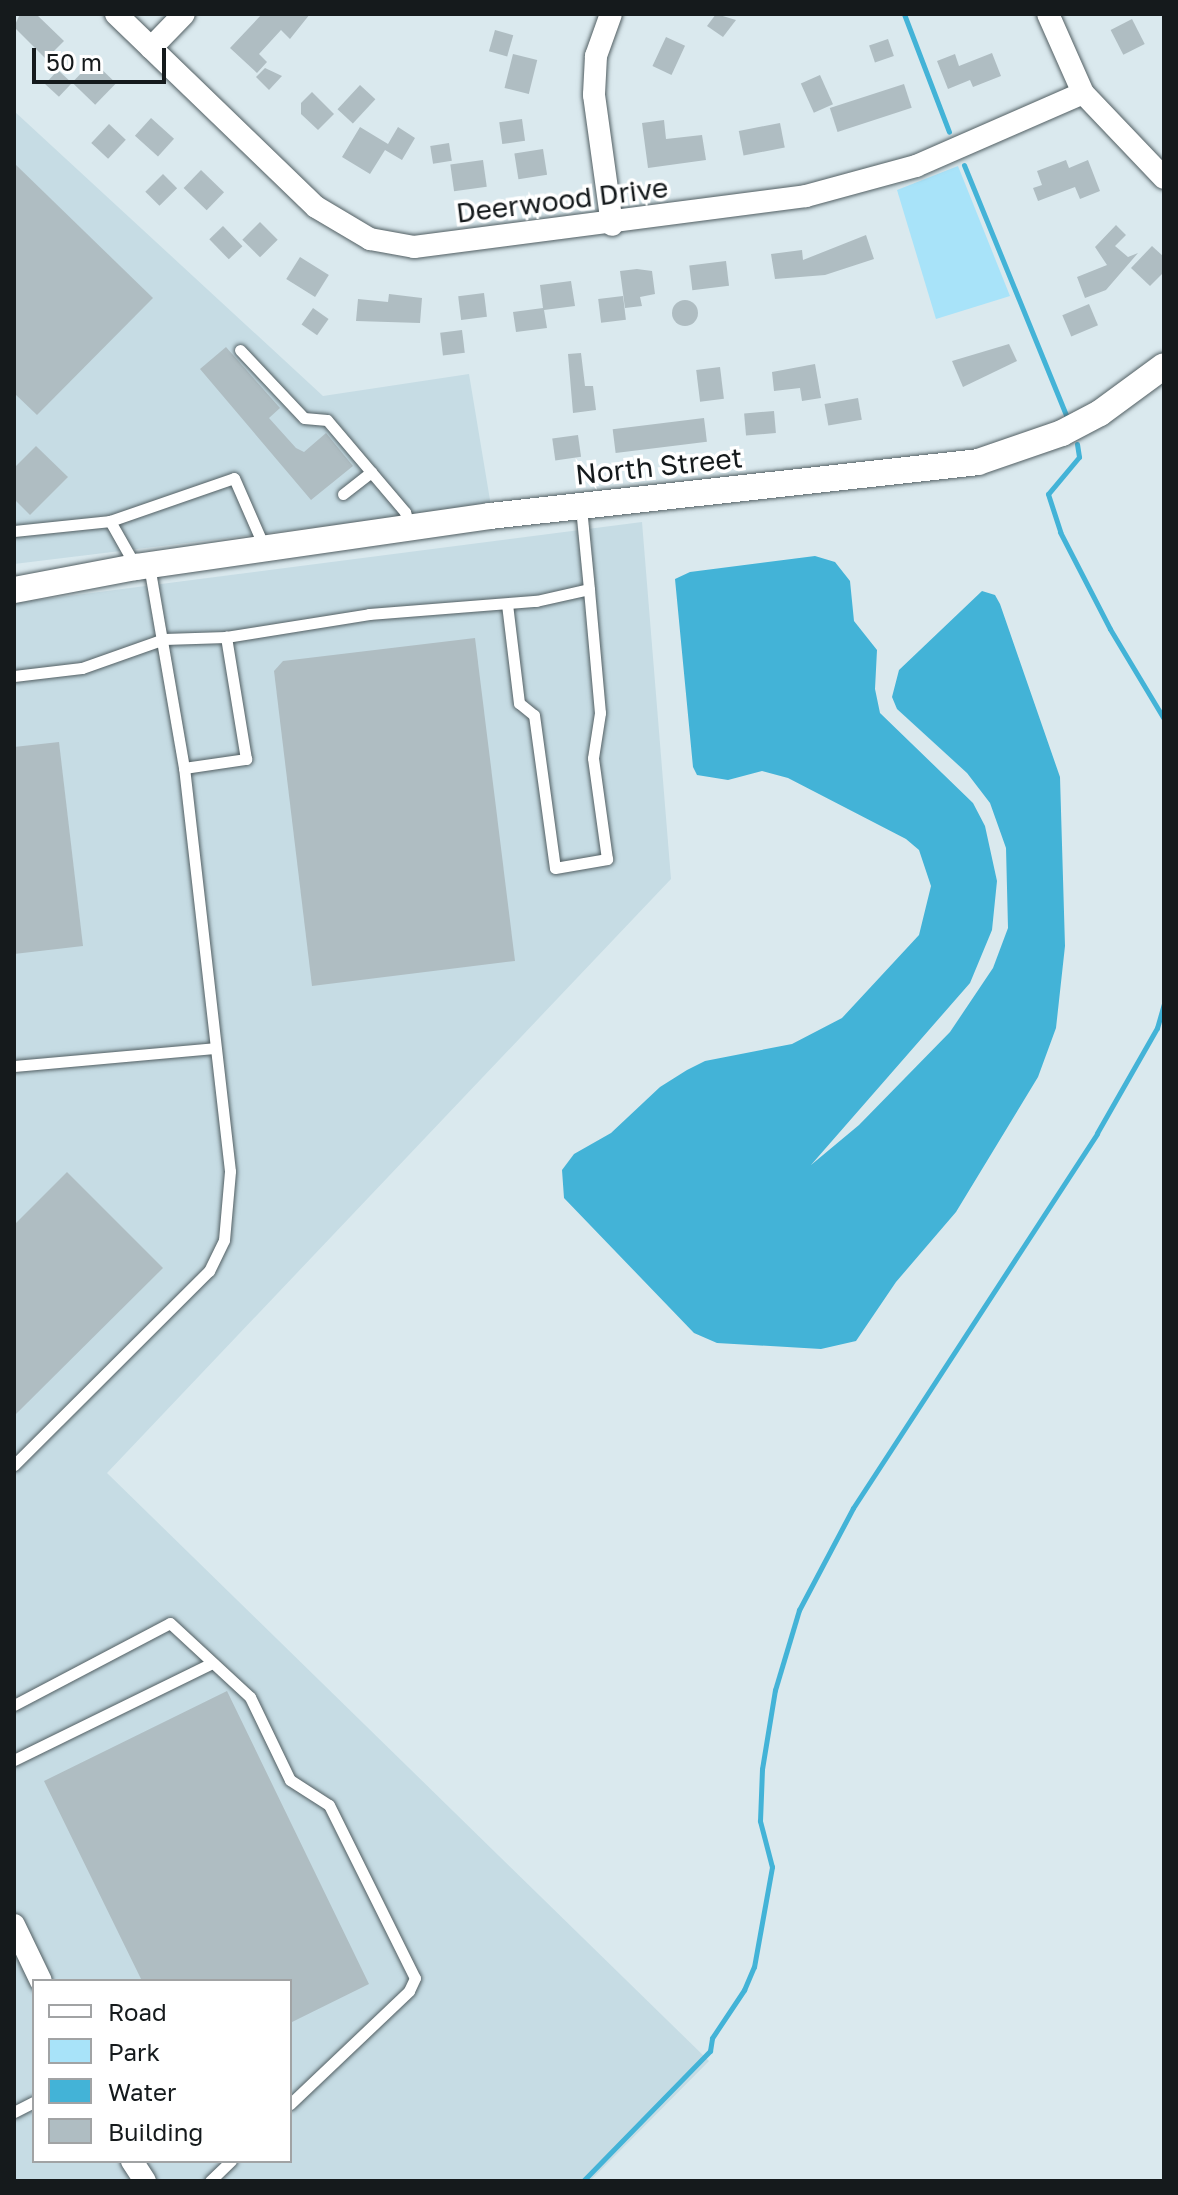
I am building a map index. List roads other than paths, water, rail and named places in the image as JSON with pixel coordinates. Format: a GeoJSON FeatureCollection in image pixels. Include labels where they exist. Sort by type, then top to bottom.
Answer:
{"type":"FeatureCollection","features":[{"type":"Feature","properties":{"kind":"street","name":"Deerwood Drive"},"geometry":{"type":"LineString","coordinates":[[116,14],[316,207],[370,239],[429,247],[775,203],[847,186],[963,147],[1083,93]]}},
{"type":"Feature","properties":{"kind":"street"},"geometry":{"type":"LineString","coordinates":[[151,48],[184,14]]}},
{"type":"Feature","properties":{"kind":"street"},"geometry":{"type":"LineString","coordinates":[[611,14],[596,56],[594,95],[612,225]]}},
{"type":"Feature","properties":{"kind":"street"},"geometry":{"type":"LineString","coordinates":[[1048,14],[1083,93],[1164,178]]}},
{"type":"Feature","properties":{"kind":"street","name":"North Street"},"geometry":{"type":"LineString","coordinates":[[14,590],[143,566],[410,528],[978,462],[1073,427],[1164,366]]}},
{"type":"Feature","properties":{"kind":"street","name":"North Street"},"geometry":{"type":"LineString","coordinates":[[14,573],[143,566]]}},
{"type":"Feature","properties":{"kind":"street"},"geometry":{"type":"LineString","coordinates":[[14,1925],[40,1979]]}},
{"type":"Feature","properties":{"kind":"street"},"geometry":{"type":"LineString","coordinates":[[133,2163],[145,2181]]}},
{"type":"Feature","properties":{"kind":"lane"},"geometry":{"type":"LineString","coordinates":[[240,350],[304,418],[327,420],[405,512],[410,528]]}},
{"type":"Feature","properties":{"kind":"lane"},"geometry":{"type":"LineString","coordinates":[[343,494],[371,472]]}},
{"type":"Feature","properties":{"kind":"lane"},"geometry":{"type":"LineString","coordinates":[[14,531],[110,521],[234,478],[265,549]]}},
{"type":"Feature","properties":{"kind":"lane"},"geometry":{"type":"LineString","coordinates":[[507,604],[519,703],[534,715],[555,868],[607,859],[593,758],[600,713],[581,507]]}},
{"type":"Feature","properties":{"kind":"lane"},"geometry":{"type":"LineString","coordinates":[[14,1465],[209,1271],[224,1240],[230,1171],[184,768],[164,639],[143,566],[110,521]]}},
{"type":"Feature","properties":{"kind":"lane"},"geometry":{"type":"LineString","coordinates":[[14,676],[82,668],[164,639],[226,637],[369,614],[507,604],[589,589]]}},
{"type":"Feature","properties":{"kind":"lane"},"geometry":{"type":"LineString","coordinates":[[184,768],[246,759],[226,637]]}},
{"type":"Feature","properties":{"kind":"lane"},"geometry":{"type":"LineString","coordinates":[[14,1066],[214,1048]]}},
{"type":"Feature","properties":{"kind":"lane"},"geometry":{"type":"LineString","coordinates":[[14,1705],[170,1623],[250,1697],[290,1780],[329,1805],[415,1978],[409,1991],[292,2102]]}},
{"type":"Feature","properties":{"kind":"lane"},"geometry":{"type":"LineString","coordinates":[[14,1760],[212,1663]]}},
{"type":"Feature","properties":{"kind":"lane"},"geometry":{"type":"LineString","coordinates":[[14,2112],[32,2103]]}},
{"type":"Feature","properties":{"kind":"lane"},"geometry":{"type":"LineString","coordinates":[[210,2181],[229,2163]]}},
{"type":"Feature","properties":{"kind":"water"},"geometry":{"type":"Polygon","coordinates":[[[815,556],[835,562],[850,581],[854,621],[877,650],[875,689],[880,713],[973,803],[985,826],[997,881],[992,930],[970,983],[811,1165],[859,1125],[950,1032],[993,968],[1008,928],[1006,848],[990,803],[967,773],[897,709],[892,697],[899,670],[982,591],[995,595],[1000,604],[1060,777],[1065,946],[1056,1028],[1038,1077],[956,1212],[896,1282],[856,1341],[821,1349],[717,1343],[694,1333],[564,1198],[562,1170],[574,1154],[611,1133],[660,1087],[687,1070],[705,1061],[792,1044],[842,1018],[919,935],[931,886],[919,850],[906,839],[788,778],[762,771],[728,780],[697,775],[693,767],[675,579],[690,572],[815,556]]]}},
{"type":"Feature","properties":{"kind":"waterway"},"geometry":{"type":"LineString","coordinates":[[904,14],[949,132]]}},
{"type":"Feature","properties":{"kind":"waterway"},"geometry":{"type":"LineString","coordinates":[[964,165],[1067,418]]}},
{"type":"Feature","properties":{"kind":"waterway"},"geometry":{"type":"LineString","coordinates":[[1077,444],[1079,457],[1048,494],[1060,532],[1110,629],[1164,719]]}},
{"type":"Feature","properties":{"kind":"waterway"},"geometry":{"type":"LineString","coordinates":[[583,2181],[710,2051],[712,2038],[744,1990],[754,1967],[772,1867],[760,1821],[762,1769],[775,1690],[799,1610],[853,1508],[1097,1133],[1157,1028],[1164,1003]]}}]}
